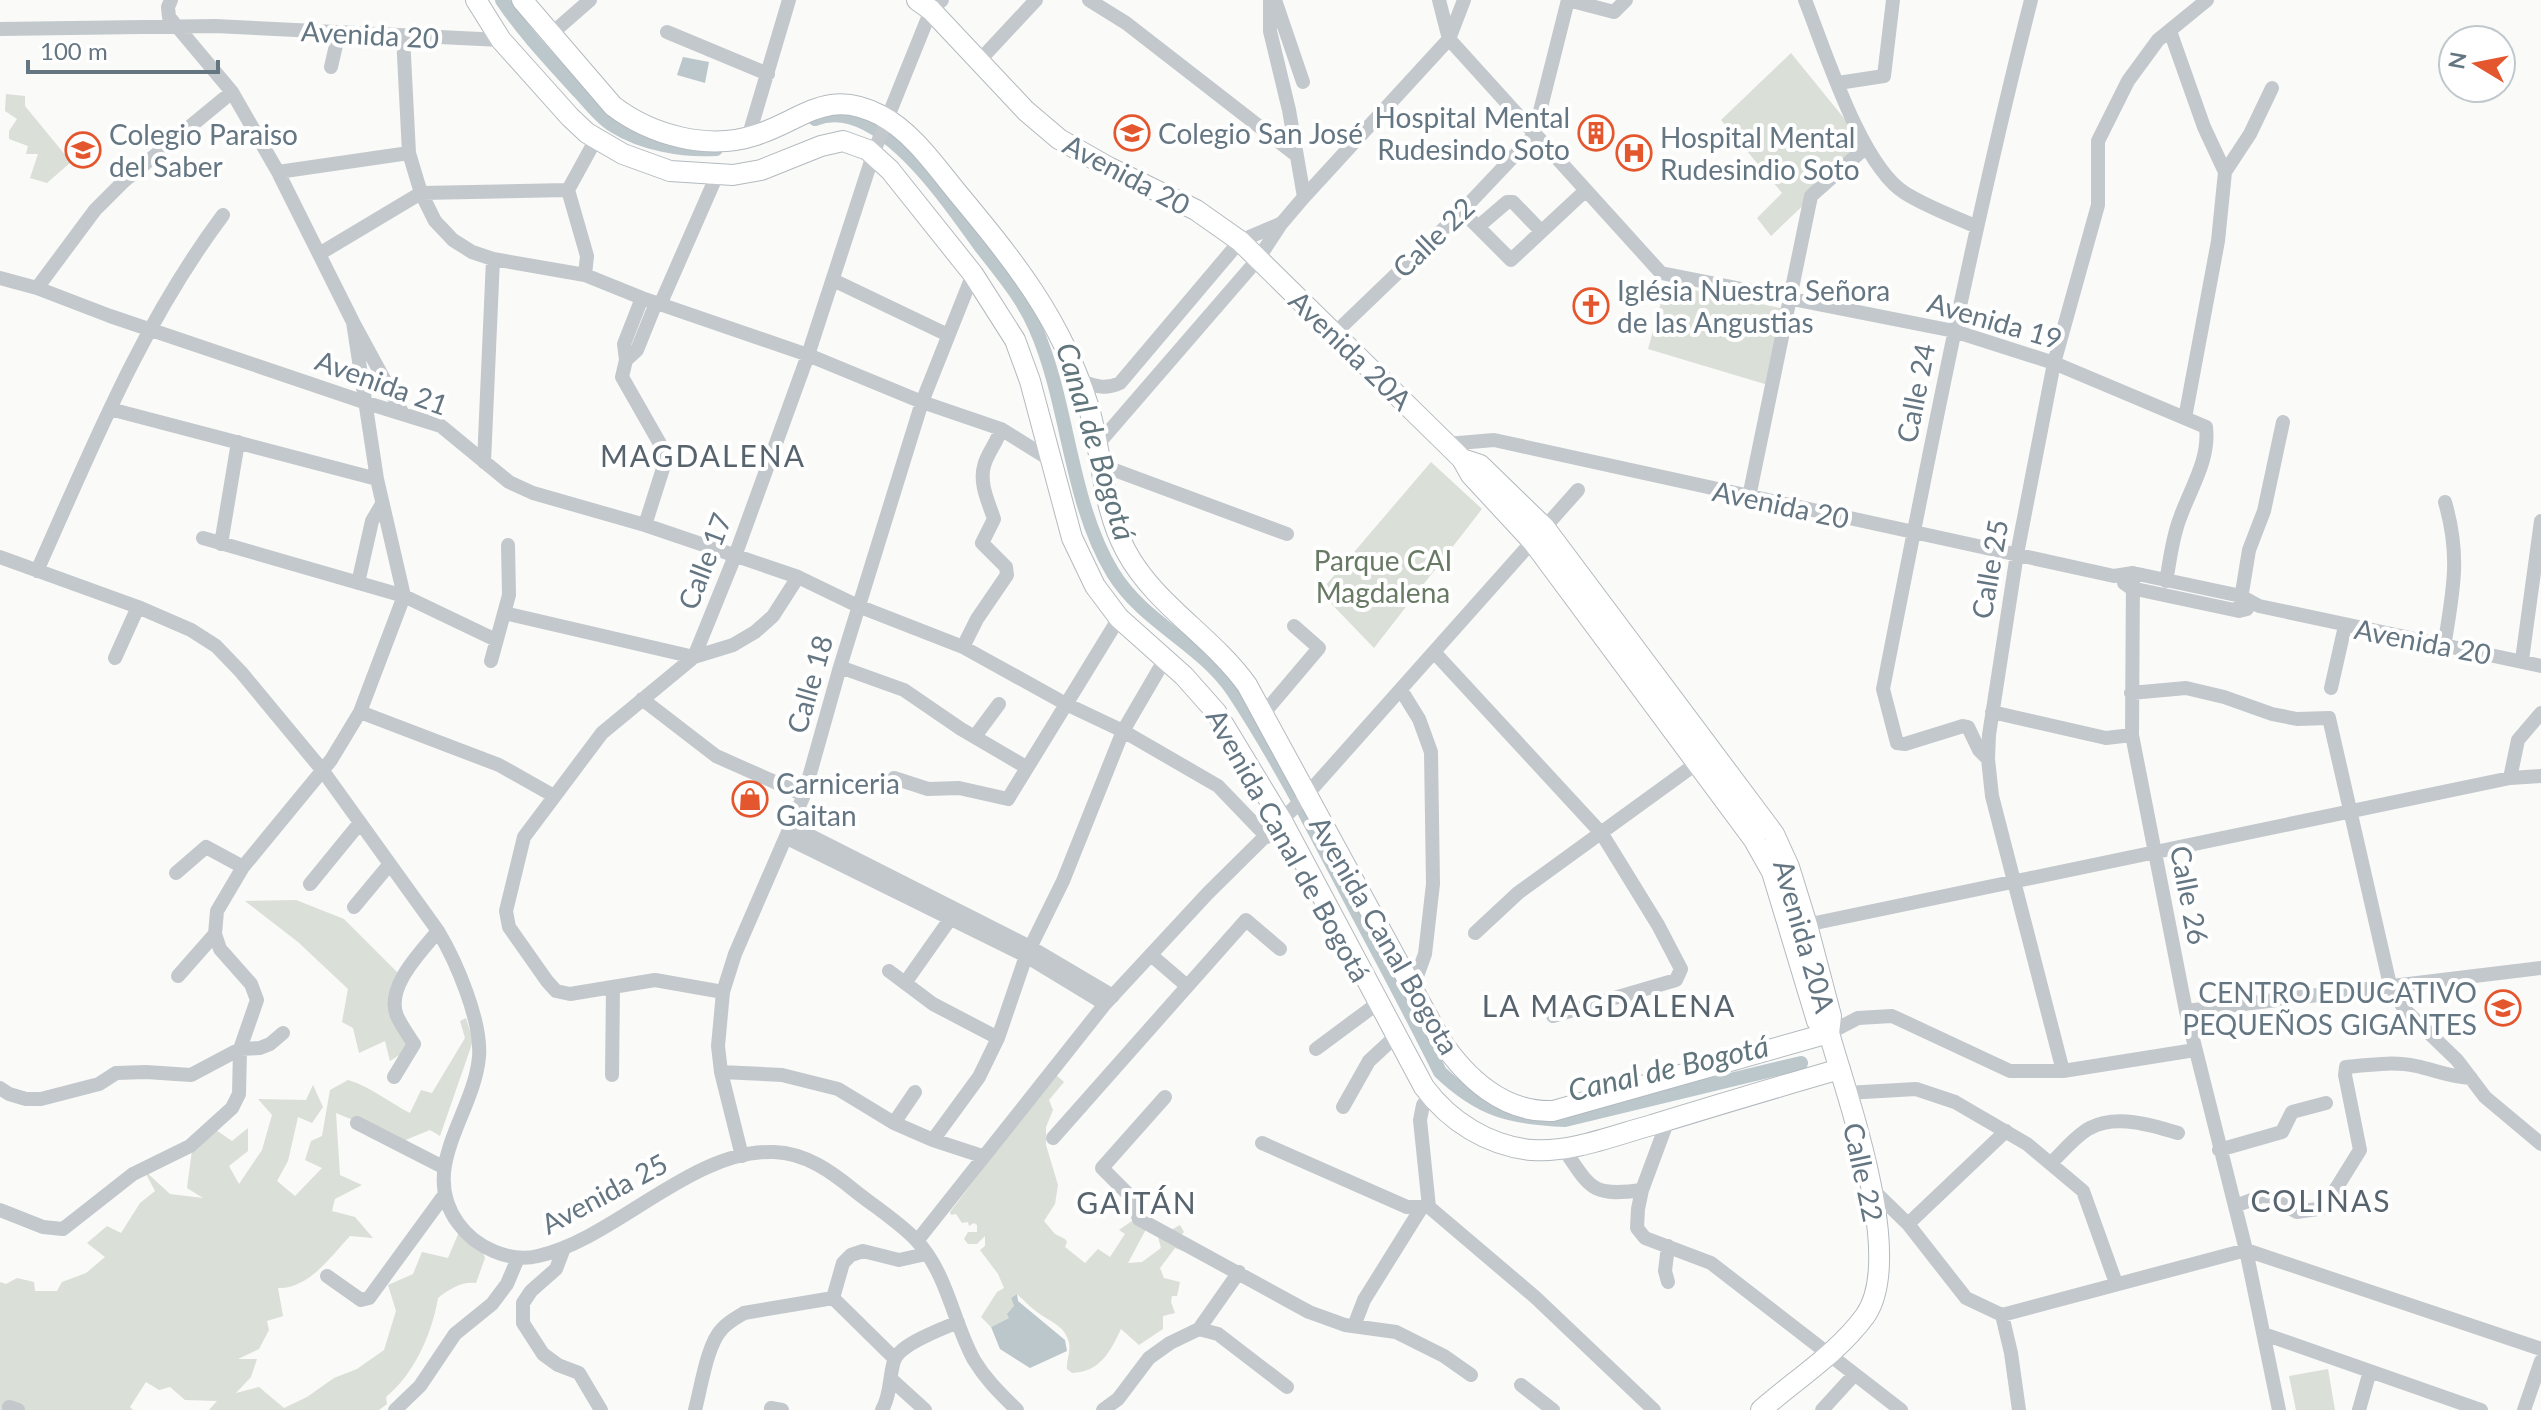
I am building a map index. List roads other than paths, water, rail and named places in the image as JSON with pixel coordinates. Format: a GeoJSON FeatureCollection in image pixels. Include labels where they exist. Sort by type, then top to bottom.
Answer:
{"type":"FeatureCollection","features":[{"type":"Feature","properties":{"kind":"main road","name":"Avenida Canal de Bogotá"},"geometry":{"type":"LineString","coordinates":[[476,0],[501,40],[570,117],[596,139],[654,166],[683,173],[717,175],[761,170],[837,141],[854,143],[874,151],[973,274],[1015,340],[1030,381],[1049,459],[1080,558],[1103,599],[1119,618],[1200,692],[1216,712],[1284,819],[1378,1003],[1430,1095],[1455,1119],[1492,1140],[1531,1150],[1563,1148],[1840,1069]]}},
{"type":"Feature","properties":{"kind":"main road","name":"Avenida Canal de Bogotá"},"geometry":{"type":"LineString","coordinates":[[522,0],[602,96],[632,118],[663,132],[695,140],[748,138],[828,104],[855,105],[886,122],[919,147],[1025,275],[1060,334],[1080,381],[1100,455],[1109,515],[1132,562],[1237,672],[1264,713],[1304,798]]}},
{"type":"Feature","properties":{"kind":"main road","name":"Avenida 20"},"geometry":{"type":"LineString","coordinates":[[930,3],[1026,111],[1059,139],[1196,210],[1240,241]]}},
{"type":"Feature","properties":{"kind":"main road","name":"Avenida 20A"},"geometry":{"type":"LineString","coordinates":[[1240,241],[1462,459],[1471,475],[1539,535],[1707,756],[1772,872],[1798,927],[1817,1021],[1829,1033]]}},
{"type":"Feature","properties":{"kind":"main road","name":"Avenida Canal Bogota"},"geometry":{"type":"LineString","coordinates":[[1304,798],[1447,1050],[1476,1082],[1505,1101],[1538,1111],[1561,1109],[1829,1033]]}},
{"type":"Feature","properties":{"kind":"main road","name":"Calle 22"},"geometry":{"type":"LineString","coordinates":[[1761,1410],[1828,1354],[1866,1315],[1879,1273],[1874,1191],[1829,1033]]}},
{"type":"Feature","properties":{"kind":"street"},"geometry":{"type":"LineString","coordinates":[[171,0],[169,17],[232,92],[278,172],[403,414]]}},
{"type":"Feature","properties":{"kind":"street"},"geometry":{"type":"LineString","coordinates":[[550,35],[590,0]]}},
{"type":"Feature","properties":{"kind":"street"},"geometry":{"type":"LineString","coordinates":[[748,138],[789,0]]}},
{"type":"Feature","properties":{"kind":"street"},"geometry":{"type":"LineString","coordinates":[[980,60],[1036,0]]}},
{"type":"Feature","properties":{"kind":"street"},"geometry":{"type":"LineString","coordinates":[[1089,0],[1126,23],[1296,155]]}},
{"type":"Feature","properties":{"kind":"street"},"geometry":{"type":"LineString","coordinates":[[1272,0],[1270,31],[1289,110],[1304,197]]}},
{"type":"Feature","properties":{"kind":"street"},"geometry":{"type":"LineString","coordinates":[[1272,0],[1303,82]]}},
{"type":"Feature","properties":{"kind":"street","name":"Avenida 19"},"geometry":{"type":"LineString","coordinates":[[1439,0],[1449,39],[1661,273],[1954,331],[2054,363],[2185,418]]}},
{"type":"Feature","properties":{"kind":"street"},"geometry":{"type":"LineString","coordinates":[[1287,534],[1100,455],[1258,259],[1281,224],[1449,39],[1464,0]]}},
{"type":"Feature","properties":{"kind":"street"},"geometry":{"type":"LineString","coordinates":[[1568,0],[1614,12],[1626,0]]}},
{"type":"Feature","properties":{"kind":"street","name":"Calle 22"},"geometry":{"type":"LineString","coordinates":[[1334,334],[1462,211],[1534,135],[1568,0]]}},
{"type":"Feature","properties":{"kind":"street"},"geometry":{"type":"LineString","coordinates":[[1805,0],[1865,148],[1903,193],[1977,227]]}},
{"type":"Feature","properties":{"kind":"street"},"geometry":{"type":"LineString","coordinates":[[1838,83],[1884,76],[1893,0]]}},
{"type":"Feature","properties":{"kind":"street","name":"Calle 24"},"geometry":{"type":"LineString","coordinates":[[1988,759],[1979,750],[1968,727],[1963,726],[1905,744],[1897,743],[1883,689],[1954,331],[2031,0]]}},
{"type":"Feature","properties":{"kind":"street","name":"Calle 25"},"geometry":{"type":"LineString","coordinates":[[2063,1071],[1992,796],[1988,759],[1992,712],[2017,554],[2054,363],[2098,205],[2098,141],[2128,81],[2158,40],[2207,0]]}},
{"type":"Feature","properties":{"kind":"street","name":"Calle 17"},"geometry":{"type":"LineString","coordinates":[[613,987],[570,994],[556,991],[509,927],[506,911],[524,837],[602,733],[694,657],[735,556],[808,355],[874,151],[930,3]]}},
{"type":"Feature","properties":{"kind":"street","name":"Avenida 20"},"geometry":{"type":"LineString","coordinates":[[0,29],[215,26],[501,40]]}},
{"type":"Feature","properties":{"kind":"street"},"geometry":{"type":"LineString","coordinates":[[2170,31],[2204,127],[2225,172]]}},
{"type":"Feature","properties":{"kind":"street"},"geometry":{"type":"LineString","coordinates":[[331,67],[339,32]]}},
{"type":"Feature","properties":{"kind":"street"},"geometry":{"type":"LineString","coordinates":[[667,32],[768,74]]}},
{"type":"Feature","properties":{"kind":"street"},"geometry":{"type":"LineString","coordinates":[[403,36],[409,153],[421,193],[435,221],[453,240],[472,252],[493,259],[585,275],[653,302],[808,355],[922,402],[1001,429],[1049,459]]}},
{"type":"Feature","properties":{"kind":"street"},"geometry":{"type":"LineString","coordinates":[[2166,581],[2179,521],[2199,475],[2208,437],[2206,427],[2185,418],[2218,241],[2225,172],[2250,134],[2272,88]]}},
{"type":"Feature","properties":{"kind":"street"},"geometry":{"type":"LineString","coordinates":[[37,288],[95,210],[124,181],[232,92]]}},
{"type":"Feature","properties":{"kind":"street"},"geometry":{"type":"LineString","coordinates":[[585,275],[587,256],[568,190],[596,139]]}},
{"type":"Feature","properties":{"kind":"street"},"geometry":{"type":"LineString","coordinates":[[1749,497],[1811,196],[1865,148]]}},
{"type":"Feature","properties":{"kind":"street"},"geometry":{"type":"LineString","coordinates":[[278,172],[409,153]]}},
{"type":"Feature","properties":{"kind":"street"},"geometry":{"type":"LineString","coordinates":[[645,525],[667,456],[622,377],[626,360],[624,344],[653,302],[717,175]]}},
{"type":"Feature","properties":{"kind":"street"},"geometry":{"type":"LineString","coordinates":[[319,254],[421,193],[568,190]]}},
{"type":"Feature","properties":{"kind":"street"},"geometry":{"type":"LineString","coordinates":[[1462,211],[1511,260],[1585,191]]}},
{"type":"Feature","properties":{"kind":"street"},"geometry":{"type":"LineString","coordinates":[[1479,226],[1507,202],[1513,202],[1541,231]]}},
{"type":"Feature","properties":{"kind":"street"},"geometry":{"type":"LineString","coordinates":[[37,571],[149,328],[188,261],[223,215]]}},
{"type":"Feature","properties":{"kind":"street"},"geometry":{"type":"LineString","coordinates":[[1080,381],[1098,387],[1120,383],[1240,241],[1281,224]]}},
{"type":"Feature","properties":{"kind":"street"},"geometry":{"type":"LineString","coordinates":[[484,462],[493,259]]}},
{"type":"Feature","properties":{"kind":"street"},"geometry":{"type":"LineString","coordinates":[[1217,269],[1236,285]]}},
{"type":"Feature","properties":{"kind":"street","name":"Calle 18"},"geometry":{"type":"LineString","coordinates":[[742,1156],[721,1072],[718,1046],[723,992],[735,954],[804,795],[858,606],[922,402],[973,274]]}},
{"type":"Feature","properties":{"kind":"street","name":"Avenida 21"},"geometry":{"type":"LineString","coordinates":[[0,278],[441,426],[509,482],[533,493],[645,525],[798,577],[858,606],[963,647],[1066,704],[1123,731],[1218,786],[1267,837]]}},
{"type":"Feature","properties":{"kind":"street"},"geometry":{"type":"LineString","coordinates":[[833,280],[948,335]]}},
{"type":"Feature","properties":{"kind":"street"},"geometry":{"type":"LineString","coordinates":[[0,1210],[43,1227],[63,1229],[133,1174],[190,1146],[232,1108],[239,1094],[240,1049],[257,1000],[251,984],[220,949],[215,934],[217,911],[243,867],[323,771],[360,712],[404,596],[377,479],[353,322]]}},
{"type":"Feature","properties":{"kind":"street"},"geometry":{"type":"LineString","coordinates":[[110,409],[377,479]]}},
{"type":"Feature","properties":{"kind":"street"},"geometry":{"type":"LineString","coordinates":[[2240,603],[2249,550],[2264,511],[2283,422]]}},
{"type":"Feature","properties":{"kind":"street"},"geometry":{"type":"LineString","coordinates":[[963,647],[977,619],[1007,575],[1006,567],[982,543],[994,519],[983,484],[984,466],[1001,429]]}},
{"type":"Feature","properties":{"kind":"street","name":"Avenida 20"},"geometry":{"type":"LineString","coordinates":[[1447,444],[1494,440],[2132,581],[2541,666]]}},
{"type":"Feature","properties":{"kind":"street"},"geometry":{"type":"LineString","coordinates":[[221,544],[238,442]]}},
{"type":"Feature","properties":{"kind":"street"},"geometry":{"type":"LineString","coordinates":[[833,1298],[843,1263],[851,1255],[863,1251],[899,1260],[921,1247],[982,1156],[1109,1000],[1208,893],[1304,798],[1578,490]]}},
{"type":"Feature","properties":{"kind":"street"},"geometry":{"type":"LineString","coordinates":[[2444,647],[2456,553],[2454,532],[2445,502]]}},
{"type":"Feature","properties":{"kind":"street"},"geometry":{"type":"LineString","coordinates":[[358,583],[372,521],[382,504]]}},
{"type":"Feature","properties":{"kind":"street"},"geometry":{"type":"LineString","coordinates":[[2522,660],[2541,521]]}},
{"type":"Feature","properties":{"kind":"street"},"geometry":{"type":"LineString","coordinates":[[203,538],[404,596],[496,640]]}},
{"type":"Feature","properties":{"kind":"street"},"geometry":{"type":"LineString","coordinates":[[491,661],[509,595],[508,545]]}},
{"type":"Feature","properties":{"kind":"street","name":"Avenida 25"},"geometry":{"type":"LineString","coordinates":[[0,557],[138,607],[191,630],[216,646],[323,771],[438,931],[455,959],[476,1029],[479,1055],[474,1082],[443,1167],[445,1194],[457,1222],[474,1240],[490,1250],[518,1258],[536,1257],[564,1248],[701,1171],[742,1156],[775,1152],[806,1159],[831,1171],[921,1247],[940,1279],[973,1358],[990,1384],[1017,1410]]}},
{"type":"Feature","properties":{"kind":"street"},"geometry":{"type":"LineString","coordinates":[[504,613],[694,657],[733,645],[755,632],[773,616],[798,577]]}},
{"type":"Feature","properties":{"kind":"street","name":"Avenida 20"},"geometry":{"type":"LineString","coordinates":[[2132,581],[2166,581],[2240,603]]}},
{"type":"Feature","properties":{"kind":"street","name":"Calle 26"},"geometry":{"type":"LineString","coordinates":[[2132,581],[2132,735],[2186,1011],[2246,1250],[2279,1410]]}},
{"type":"Feature","properties":{"kind":"street"},"geometry":{"type":"LineString","coordinates":[[115,658],[138,607]]}},
{"type":"Feature","properties":{"kind":"street"},"geometry":{"type":"LineString","coordinates":[[894,778],[928,789],[959,788],[1008,799],[1119,618]]}},
{"type":"Feature","properties":{"kind":"street"},"geometry":{"type":"LineString","coordinates":[[1264,713],[1319,648],[1294,626]]}},
{"type":"Feature","properties":{"kind":"street"},"geometry":{"type":"LineString","coordinates":[[2331,688],[2345,626]]}},
{"type":"Feature","properties":{"kind":"street"},"geometry":{"type":"LineString","coordinates":[[1434,652],[1602,834],[1681,969],[1676,980],[1553,1016]]}},
{"type":"Feature","properties":{"kind":"street"},"geometry":{"type":"LineString","coordinates":[[933,1140],[979,1077],[998,1038],[1028,951],[1063,881],[1123,731],[1165,659]]}},
{"type":"Feature","properties":{"kind":"street"},"geometry":{"type":"LineString","coordinates":[[840,667],[904,690],[961,729],[1026,767]]}},
{"type":"Feature","properties":{"kind":"street"},"geometry":{"type":"LineString","coordinates":[[2131,693],[2186,688],[2272,714],[2297,719],[2329,718],[2390,985],[2404,1009],[2457,1060],[2485,1097],[2541,1144]]}},
{"type":"Feature","properties":{"kind":"street"},"geometry":{"type":"LineString","coordinates":[[1401,690],[1419,719],[1431,752],[1433,884],[1425,954],[1413,987]]}},
{"type":"Feature","properties":{"kind":"street"},"geometry":{"type":"LineString","coordinates":[[642,699],[716,756],[804,795]]}},
{"type":"Feature","properties":{"kind":"street"},"geometry":{"type":"LineString","coordinates":[[976,735],[999,704]]}},
{"type":"Feature","properties":{"kind":"street"},"geometry":{"type":"LineString","coordinates":[[360,712],[499,765],[554,796]]}},
{"type":"Feature","properties":{"kind":"street"},"geometry":{"type":"LineString","coordinates":[[1992,712],[2106,738],[2132,735]]}},
{"type":"Feature","properties":{"kind":"street"},"geometry":{"type":"LineString","coordinates":[[2510,778],[2518,740],[2541,713]]}},
{"type":"Feature","properties":{"kind":"street"},"geometry":{"type":"LineString","coordinates":[[1475,933],[1518,893],[1707,756]]}},
{"type":"Feature","properties":{"kind":"street"},"geometry":{"type":"LineString","coordinates":[[1798,927],[2351,810],[2510,778],[2541,776]]}},
{"type":"Feature","properties":{"kind":"street"},"geometry":{"type":"LineString","coordinates":[[310,884],[359,824]]}},
{"type":"Feature","properties":{"kind":"street"},"geometry":{"type":"LineString","coordinates":[[789,832],[1028,951],[1109,1000]]}},
{"type":"Feature","properties":{"kind":"street"},"geometry":{"type":"LineString","coordinates":[[176,873],[206,847],[243,867]]}},
{"type":"Feature","properties":{"kind":"street"},"geometry":{"type":"LineString","coordinates":[[354,907],[389,865]]}},
{"type":"Feature","properties":{"kind":"street"},"geometry":{"type":"LineString","coordinates":[[905,983],[953,915]]}},
{"type":"Feature","properties":{"kind":"street"},"geometry":{"type":"LineString","coordinates":[[1053,1138],[1246,920],[1280,949]]}},
{"type":"Feature","properties":{"kind":"street"},"geometry":{"type":"LineString","coordinates":[[394,1077],[414,1044],[396,1014],[394,1001],[404,972],[438,931]]}},
{"type":"Feature","properties":{"kind":"street"},"geometry":{"type":"LineString","coordinates":[[178,976],[215,934]]}},
{"type":"Feature","properties":{"kind":"street"},"geometry":{"type":"LineString","coordinates":[[1151,955],[1187,986]]}},
{"type":"Feature","properties":{"kind":"street"},"geometry":{"type":"LineString","coordinates":[[2186,1011],[2541,968]]}},
{"type":"Feature","properties":{"kind":"street"},"geometry":{"type":"LineString","coordinates":[[889,971],[933,1004],[998,1038]]}},
{"type":"Feature","properties":{"kind":"street"},"geometry":{"type":"LineString","coordinates":[[612,1075],[613,987],[655,980],[723,992]]}},
{"type":"Feature","properties":{"kind":"street"},"geometry":{"type":"LineString","coordinates":[[1316,1049],[1378,1003]]}},
{"type":"Feature","properties":{"kind":"street"},"geometry":{"type":"LineString","coordinates":[[1829,1033],[1858,1018],[1892,1016],[2010,1071],[2063,1071],[2195,1050]]}},
{"type":"Feature","properties":{"kind":"street"},"geometry":{"type":"LineString","coordinates":[[0,1088],[26,1099],[41,1099],[99,1084],[116,1073],[191,1075],[240,1049],[260,1048],[283,1033]]}},
{"type":"Feature","properties":{"kind":"street"},"geometry":{"type":"LineString","coordinates":[[1343,1107],[1369,1061],[1396,1036]]}},
{"type":"Feature","properties":{"kind":"street"},"geometry":{"type":"LineString","coordinates":[[2235,1206],[2265,1195],[2297,1212],[2324,1208],[2360,1150],[2346,1067],[2383,1063],[2415,1066],[2452,1077],[2471,1078]]}},
{"type":"Feature","properties":{"kind":"street"},"geometry":{"type":"LineString","coordinates":[[721,1072],[782,1075],[811,1080],[838,1089],[894,1123],[982,1156]]}},
{"type":"Feature","properties":{"kind":"street"},"geometry":{"type":"LineString","coordinates":[[1846,1093],[1916,1089],[1955,1102],[2006,1131],[2051,1163],[2083,1191],[2116,1283]]}},
{"type":"Feature","properties":{"kind":"street"},"geometry":{"type":"LineString","coordinates":[[894,1123],[915,1092]]}},
{"type":"Feature","properties":{"kind":"street"},"geometry":{"type":"LineString","coordinates":[[1354,1326],[1364,1300],[1426,1207],[1420,1120],[1423,1105],[1430,1095]]}},
{"type":"Feature","properties":{"kind":"street"},"geometry":{"type":"LineString","coordinates":[[1165,1097],[1102,1168],[1132,1198],[1139,1219],[1152,1229],[1239,1272],[1309,1312],[1354,1326],[1396,1332],[1444,1356],[1471,1375]]}},
{"type":"Feature","properties":{"kind":"street"},"geometry":{"type":"LineString","coordinates":[[2219,1150],[2282,1132],[2292,1112],[2326,1103]]}},
{"type":"Feature","properties":{"kind":"street"},"geometry":{"type":"LineString","coordinates":[[1668,1120],[1642,1190],[1637,1228],[1645,1238],[1711,1263],[1730,1276],[1900,1410]]}},
{"type":"Feature","properties":{"kind":"street"},"geometry":{"type":"LineString","coordinates":[[2051,1163],[2089,1128],[2111,1122],[2153,1125],[2178,1133]]}},
{"type":"Feature","properties":{"kind":"street"},"geometry":{"type":"LineString","coordinates":[[357,1123],[443,1167]]}},
{"type":"Feature","properties":{"kind":"street"},"geometry":{"type":"LineString","coordinates":[[1908,1224],[2006,1131]]}},
{"type":"Feature","properties":{"kind":"street"},"geometry":{"type":"LineString","coordinates":[[1262,1143],[1407,1207],[1426,1207],[1535,1297],[1648,1407]]}},
{"type":"Feature","properties":{"kind":"street"},"geometry":{"type":"LineString","coordinates":[[1563,1148],[1596,1190],[1613,1194],[1642,1190]]}},
{"type":"Feature","properties":{"kind":"street"},"geometry":{"type":"LineString","coordinates":[[1874,1191],[1908,1224],[1966,1298],[2002,1315],[2246,1250],[2541,1349]]}},
{"type":"Feature","properties":{"kind":"street"},"geometry":{"type":"LineString","coordinates":[[327,1276],[361,1300],[369,1298],[445,1194]]}},
{"type":"Feature","properties":{"kind":"street"},"geometry":{"type":"LineString","coordinates":[[1668,1246],[1665,1271],[1668,1282]]}},
{"type":"Feature","properties":{"kind":"street"},"geometry":{"type":"LineString","coordinates":[[564,1248],[556,1269],[531,1291],[523,1303],[523,1323],[543,1354],[558,1365],[579,1373],[601,1410]]}},
{"type":"Feature","properties":{"kind":"street"},"geometry":{"type":"LineString","coordinates":[[395,1410],[420,1386],[455,1334],[492,1304],[507,1284],[518,1258]]}},
{"type":"Feature","properties":{"kind":"street"},"geometry":{"type":"LineString","coordinates":[[1103,1410],[1118,1399],[1149,1358],[1170,1343],[1199,1329],[1239,1272]]}},
{"type":"Feature","properties":{"kind":"street"},"geometry":{"type":"LineString","coordinates":[[833,1298],[894,1358]]}},
{"type":"Feature","properties":{"kind":"street"},"geometry":{"type":"LineString","coordinates":[[695,1410],[712,1346],[720,1330],[744,1313],[833,1298]]}},
{"type":"Feature","properties":{"kind":"street"},"geometry":{"type":"LineString","coordinates":[[2002,1315],[2019,1410]]}},
{"type":"Feature","properties":{"kind":"street"},"geometry":{"type":"LineString","coordinates":[[882,1410],[892,1380],[894,1358],[903,1348],[958,1322]]}},
{"type":"Feature","properties":{"kind":"street"},"geometry":{"type":"LineString","coordinates":[[1199,1329],[1218,1334],[1287,1387]]}},
{"type":"Feature","properties":{"kind":"street"},"geometry":{"type":"LineString","coordinates":[[2264,1334],[2481,1410]]}},
{"type":"Feature","properties":{"kind":"street"},"geometry":{"type":"LineString","coordinates":[[2524,1410],[2541,1361]]}},
{"type":"Feature","properties":{"kind":"street"},"geometry":{"type":"LineString","coordinates":[[2359,1410],[2370,1371]]}},
{"type":"Feature","properties":{"kind":"street"},"geometry":{"type":"LineString","coordinates":[[1822,1410],[1854,1375]]}},
{"type":"Feature","properties":{"kind":"street"},"geometry":{"type":"LineString","coordinates":[[892,1380],[925,1410]]}},
{"type":"Feature","properties":{"kind":"street"},"geometry":{"type":"LineString","coordinates":[[1521,1385],[1553,1410]]}},
{"type":"Feature","properties":{"kind":"waterway","name":"Canal de Bogotá"},"geometry":{"type":"LineString","coordinates":[[502,0],[538,47],[609,123],[637,137],[663,145],[716,149]]}},
{"type":"Feature","properties":{"kind":"waterway","name":"Canal de Bogotá"},"geometry":{"type":"LineString","coordinates":[[815,119],[839,115],[863,122],[887,137],[931,181],[1017,295],[1030,316],[1046,356],[1087,515],[1113,573],[1140,606],[1205,659],[1233,691],[1307,817],[1440,1072],[1469,1095],[1497,1110],[1528,1117],[1565,1120],[1801,1063]]}},
{"type":"Feature","properties":{"kind":"place","name":"Colegio San José"},"geometry":{"type":"Point","coordinates":[1132,133]}},
{"type":"Feature","properties":{"kind":"place","name":"Hospital Mental Rudesindo Soto"},"geometry":{"type":"Point","coordinates":[1596,133]}},
{"type":"Feature","properties":{"kind":"place","name":"Colegio Paraiso del Saber"},"geometry":{"type":"Point","coordinates":[83,150]}},
{"type":"Feature","properties":{"kind":"place","name":"Hospital Mental Rudesindio Soto"},"geometry":{"type":"Point","coordinates":[1634,153]}},
{"type":"Feature","properties":{"kind":"place","name":"Iglésia Nuestra Señora de las Angustias"},"geometry":{"type":"Point","coordinates":[1591,306]}},
{"type":"Feature","properties":{"kind":"place","name":"Carniceria Gaitan"},"geometry":{"type":"Point","coordinates":[750,799]}},
{"type":"Feature","properties":{"kind":"place","name":"CENTRO EDUCATIVO PEQUEÑOS GIGANTES"},"geometry":{"type":"Point","coordinates":[2503,1008]}},
{"type":"Feature","properties":{"kind":"district","name":"MAGDALENA"},"geometry":{"type":"Point","coordinates":[703,455]}},
{"type":"Feature","properties":{"kind":"district","name":"LA MAGDALENA"},"geometry":{"type":"Point","coordinates":[1609,1005]}},
{"type":"Feature","properties":{"kind":"district","name":"COLINAS"},"geometry":{"type":"Point","coordinates":[2321,1200]}},
{"type":"Feature","properties":{"kind":"district","name":"GAITÁN"},"geometry":{"type":"Point","coordinates":[1137,1202]}},
{"type":"Feature","properties":{"kind":"park label","name":"Parque CAI Magdalena"},"geometry":{"type":"Point","coordinates":[1383,576]}}]}
